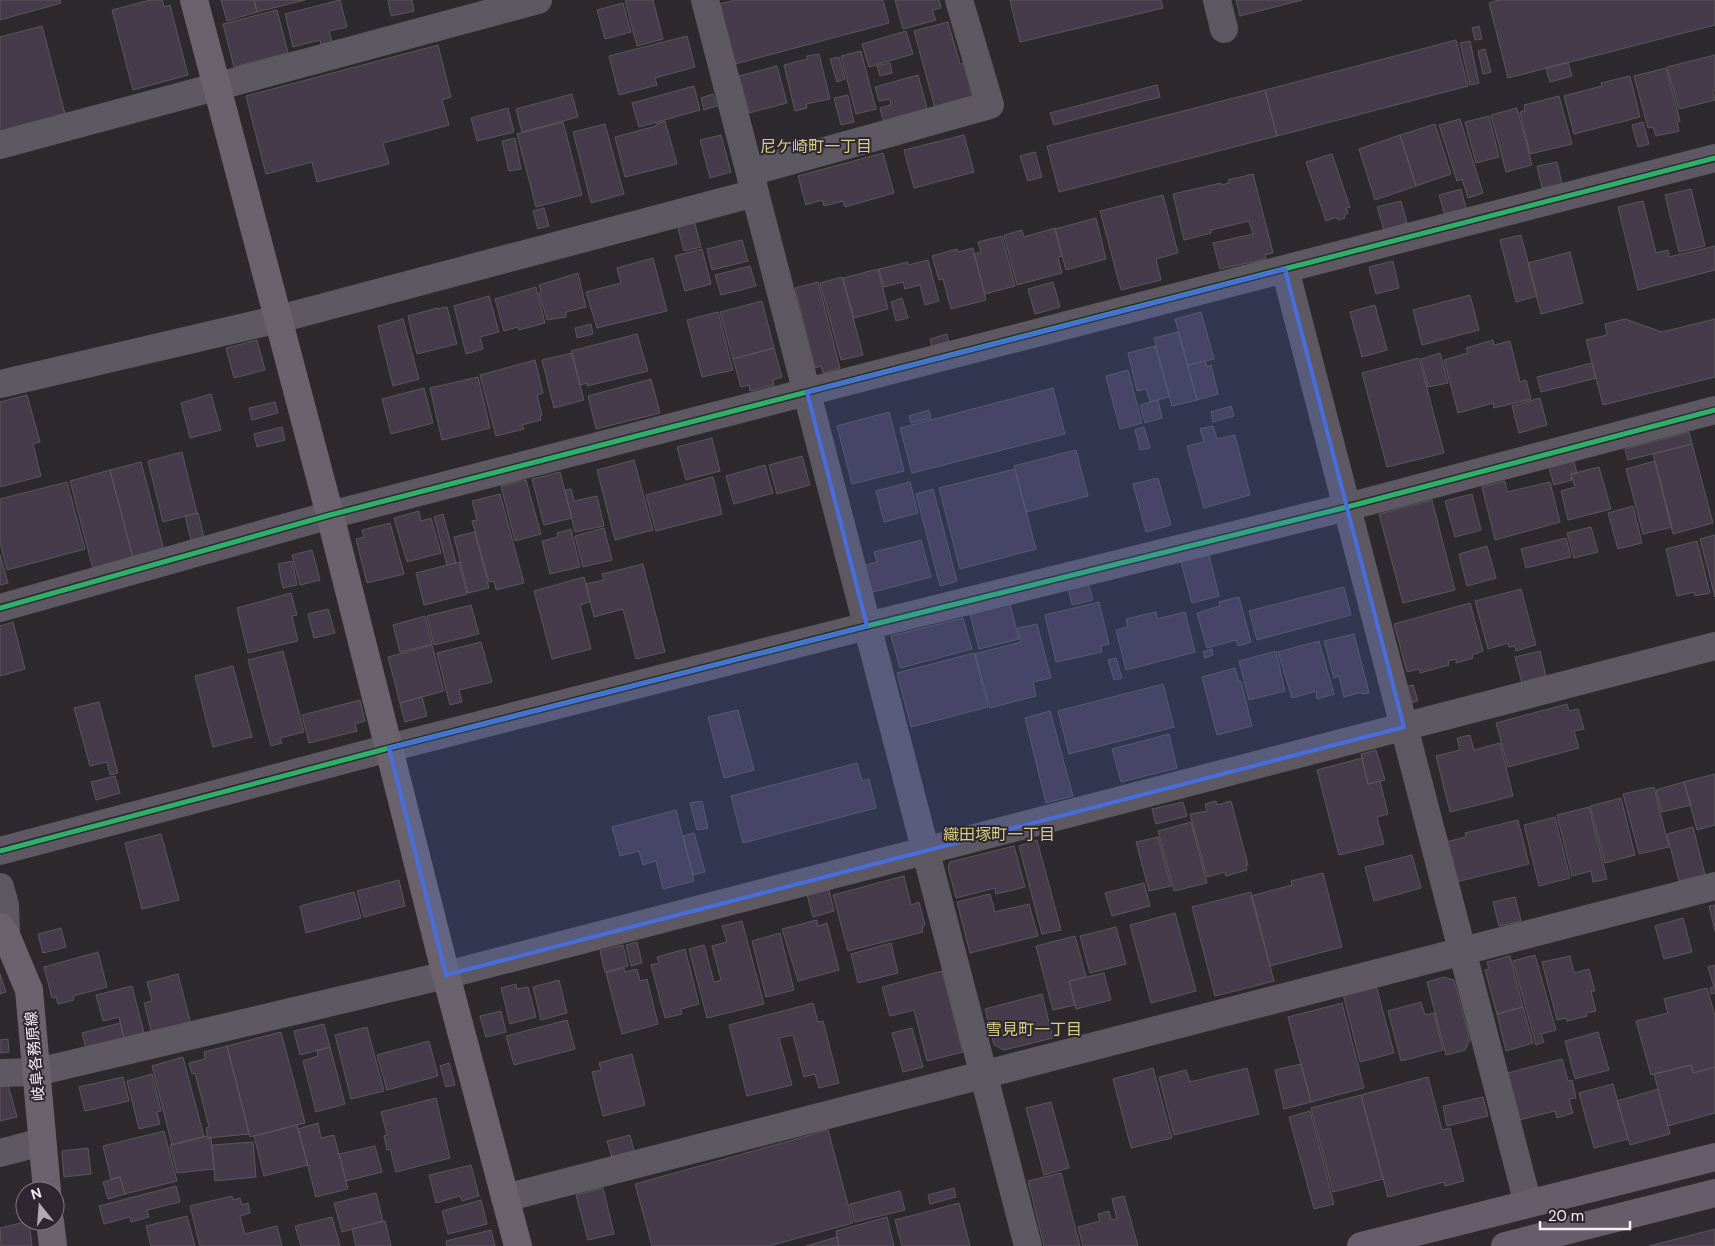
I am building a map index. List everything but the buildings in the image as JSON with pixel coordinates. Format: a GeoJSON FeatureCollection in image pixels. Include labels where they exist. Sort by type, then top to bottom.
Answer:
{"type":"FeatureCollection","features":[{"type":"Feature","properties":{"kind":"highway"},"geometry":{"type":"LineString","coordinates":[[1361,1246],[1715,1157]]}},
{"type":"Feature","properties":{"kind":"highway"},"geometry":{"type":"LineString","coordinates":[[1505,1246],[1538,1242],[1715,1194]]}},
{"type":"Feature","properties":{"kind":"street"},"geometry":{"type":"LineString","coordinates":[[194,0],[330,515],[446,975],[518,1246]]}},
{"type":"Feature","properties":{"kind":"street"},"geometry":{"type":"LineString","coordinates":[[0,145],[538,0]]}},
{"type":"Feature","properties":{"kind":"street"},"geometry":{"type":"LineString","coordinates":[[705,0],[1028,1246]]}},
{"type":"Feature","properties":{"kind":"street"},"geometry":{"type":"LineString","coordinates":[[0,384],[278,319],[752,182],[990,105],[959,0]]}},
{"type":"Feature","properties":{"kind":"street"},"geometry":{"type":"LineString","coordinates":[[1217,0],[1224,29]]}},
{"type":"Feature","properties":{"kind":"street"},"geometry":{"type":"LineString","coordinates":[[0,608],[330,515],[1715,158]]}},
{"type":"Feature","properties":{"kind":"street"},"geometry":{"type":"LineString","coordinates":[[1285,269],[1528,1204]]}},
{"type":"Feature","properties":{"kind":"street"},"geometry":{"type":"LineString","coordinates":[[0,851],[389,748],[867,626],[1347,507],[1715,410]]}},
{"type":"Feature","properties":{"kind":"street"},"geometry":{"type":"LineString","coordinates":[[0,1073],[37,1072],[446,975],[1715,646]]}},
{"type":"Feature","properties":{"kind":"street"},"geometry":{"type":"LineString","coordinates":[[505,1198],[1715,886]]}},
{"type":"Feature","properties":{"kind":"street"},"geometry":{"type":"LineString","coordinates":[[0,887],[5,905],[3,931]]}},
{"type":"Feature","properties":{"kind":"street","name":"岐阜各務原線"},"geometry":{"type":"LineString","coordinates":[[3,931],[28,990],[46,1181]]}},
{"type":"Feature","properties":{"kind":"street"},"geometry":{"type":"LineString","coordinates":[[0,1153],[42,1142]]}},
{"type":"Feature","properties":{"kind":"street"},"geometry":{"type":"LineString","coordinates":[[51,1231],[53,1246]]}},
{"type":"Feature","properties":{"kind":"highlighted area"},"geometry":{"type":"Polygon","coordinates":[[[1285,269],[1404,727],[446,975],[389,748],[867,626],[807,392],[1285,269]]]}},
{"type":"Feature","properties":{"kind":"cycle path"},"geometry":{"type":"LineString","coordinates":[[0,608],[330,515],[1715,158]]}},
{"type":"Feature","properties":{"kind":"cycle path"},"geometry":{"type":"LineString","coordinates":[[0,851],[389,748],[867,626],[1347,507],[1715,410]]}},
{"type":"Feature","properties":{"kind":"district","name":"尼ケ崎町一丁目"},"geometry":{"type":"Point","coordinates":[816,146]}},
{"type":"Feature","properties":{"kind":"district","name":"織田塚町一丁目"},"geometry":{"type":"Point","coordinates":[999,834]}},
{"type":"Feature","properties":{"kind":"district","name":"雪見町一丁目"},"geometry":{"type":"Point","coordinates":[1034,1029]}}]}
